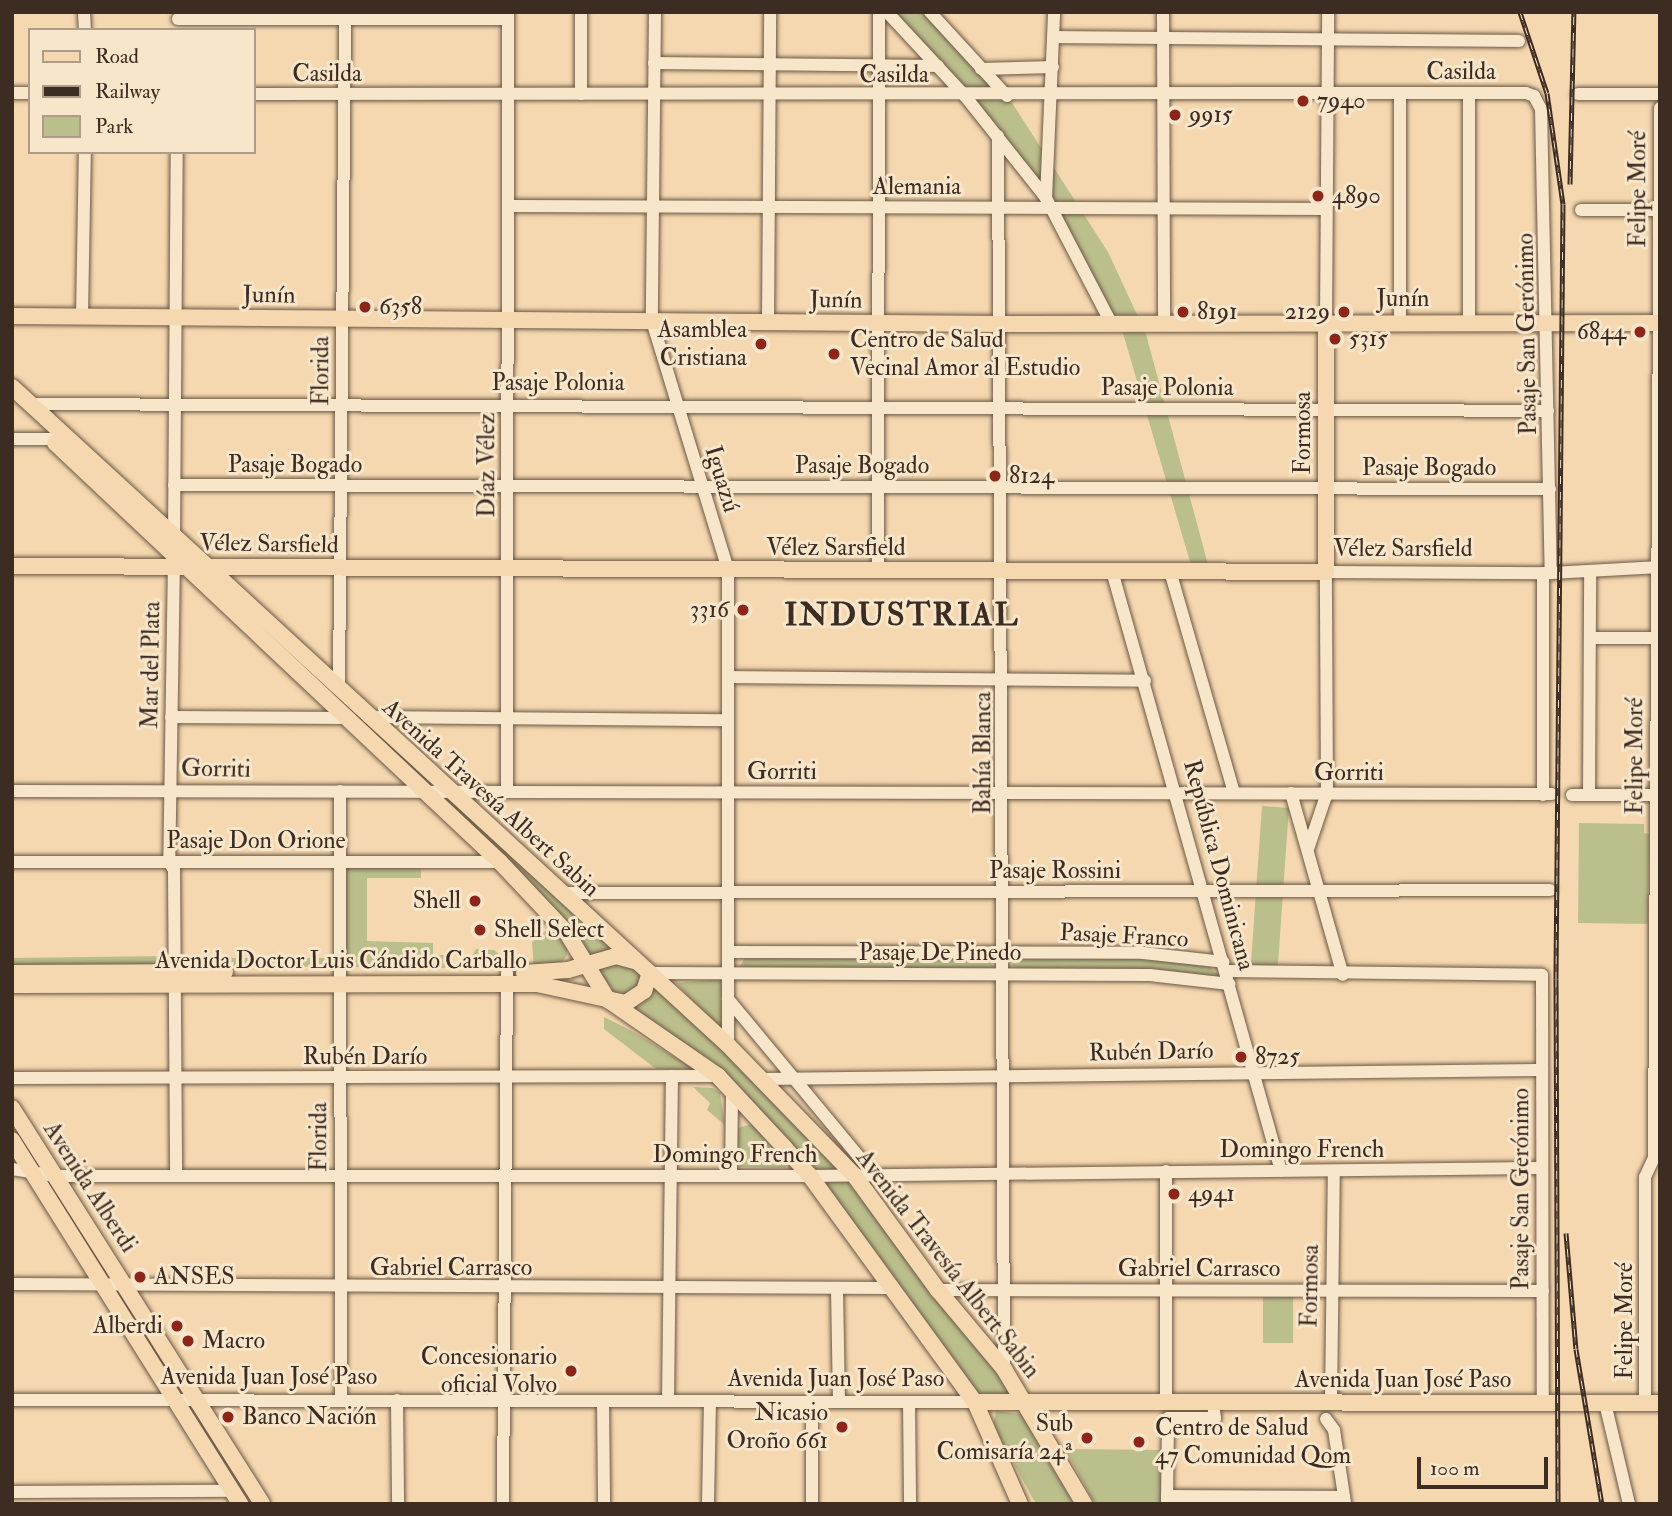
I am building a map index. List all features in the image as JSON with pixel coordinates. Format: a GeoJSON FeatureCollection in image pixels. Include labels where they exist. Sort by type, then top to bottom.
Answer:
{"type":"FeatureCollection","features":[{"type":"Feature","properties":{"kind":"main road","name":"Junín"},"geometry":{"type":"LineString","coordinates":[[12,316],[1000,324],[1659,323]]}},
{"type":"Feature","properties":{"kind":"main road","name":"Formosa"},"geometry":{"type":"LineString","coordinates":[[1326,322],[1326,572]]}},
{"type":"Feature","properties":{"kind":"main road","name":"Avenida Travesía Albert Sabin"},"geometry":{"type":"LineString","coordinates":[[12,387],[177,556],[205,566],[339,688],[449,792],[728,1045],[854,1175],[938,1290],[1004,1369],[1084,1504]]}},
{"type":"Feature","properties":{"kind":"main road","name":"Avenida Travesía Albert Sabin"},"geometry":{"type":"LineString","coordinates":[[12,403],[350,718],[500,862],[567,933],[608,1000],[718,1076],[732,1089],[810,1176],[889,1288],[975,1402],[1020,1504]]}},
{"type":"Feature","properties":{"kind":"main road","name":"Vélez Sarsfield"},"geometry":{"type":"LineString","coordinates":[[12,566],[177,556],[205,566],[340,568],[1326,572]]}},
{"type":"Feature","properties":{"kind":"main road","name":"Avenida Doctor Luis Cándido Carballo"},"geometry":{"type":"LineString","coordinates":[[12,973],[174,978],[507,978],[547,974],[623,956],[637,962]]}},
{"type":"Feature","properties":{"kind":"main road"},"geometry":{"type":"LineString","coordinates":[[597,985],[598,970],[608,958]]}},
{"type":"Feature","properties":{"kind":"main road","name":"Avenida Doctor Luis Cándido Carballo"},"geometry":{"type":"LineString","coordinates":[[507,978],[632,1003],[644,991],[650,973]]}},
{"type":"Feature","properties":{"kind":"main road","name":"Avenida Doctor Luis Cándido Carballo"},"geometry":{"type":"LineString","coordinates":[[12,985],[174,978]]}},
{"type":"Feature","properties":{"kind":"main road","name":"Avenida Alberdi"},"geometry":{"type":"LineString","coordinates":[[12,1108],[262,1504]]}},
{"type":"Feature","properties":{"kind":"main road"},"geometry":{"type":"LineString","coordinates":[[785,1148],[804,1148],[812,1134]]}},
{"type":"Feature","properties":{"kind":"main road","name":"Avenida Alberdi"},"geometry":{"type":"LineString","coordinates":[[12,1140],[236,1497]]}},
{"type":"Feature","properties":{"kind":"main road","name":"Avenida Juan José Paso"},"geometry":{"type":"LineString","coordinates":[[975,1402],[1167,1410],[1331,1403],[1652,1403]]}},
{"type":"Feature","properties":{"kind":"street"},"geometry":{"type":"LineString","coordinates":[[581,12],[581,94]]}},
{"type":"Feature","properties":{"kind":"street","name":"Iguazú"},"geometry":{"type":"LineString","coordinates":[[655,12],[652,321],[728,570],[728,1045]]}},
{"type":"Feature","properties":{"kind":"street"},"geometry":{"type":"LineString","coordinates":[[768,322],[771,12]]}},
{"type":"Feature","properties":{"kind":"street"},"geometry":{"type":"LineString","coordinates":[[878,571],[879,12]]}},
{"type":"Feature","properties":{"kind":"street"},"geometry":{"type":"LineString","coordinates":[[887,12],[965,96],[1050,203],[1111,323]]}},
{"type":"Feature","properties":{"kind":"street"},"geometry":{"type":"LineString","coordinates":[[930,12],[1007,96]]}},
{"type":"Feature","properties":{"kind":"street"},"geometry":{"type":"LineString","coordinates":[[1050,203],[1055,12]]}},
{"type":"Feature","properties":{"kind":"street"},"geometry":{"type":"LineString","coordinates":[[1163,12],[1164,323]]}},
{"type":"Feature","properties":{"kind":"street","name":"Formosa"},"geometry":{"type":"LineString","coordinates":[[1326,322],[1328,12]]}},
{"type":"Feature","properties":{"kind":"street","name":"Florida"},"geometry":{"type":"LineString","coordinates":[[339,688],[345,16]]}},
{"type":"Feature","properties":{"kind":"street"},"geometry":{"type":"LineString","coordinates":[[178,20],[508,16]]}},
{"type":"Feature","properties":{"kind":"street","name":"Díaz Vélez"},"geometry":{"type":"LineString","coordinates":[[507,792],[508,16]]}},
{"type":"Feature","properties":{"kind":"street"},"geometry":{"type":"LineString","coordinates":[[1054,37],[1519,41]]}},
{"type":"Feature","properties":{"kind":"street"},"geometry":{"type":"LineString","coordinates":[[654,63],[937,66]]}},
{"type":"Feature","properties":{"kind":"street"},"geometry":{"type":"LineString","coordinates":[[981,69],[1054,67]]}},
{"type":"Feature","properties":{"kind":"street"},"geometry":{"type":"LineString","coordinates":[[1400,93],[1400,322]]}},
{"type":"Feature","properties":{"kind":"street"},"geometry":{"type":"LineString","coordinates":[[1469,93],[1469,322]]}},
{"type":"Feature","properties":{"kind":"street","name":"Casilda"},"geometry":{"type":"LineString","coordinates":[[256,94],[1007,96],[1469,93],[1534,96]]}},
{"type":"Feature","properties":{"kind":"street"},"geometry":{"type":"LineString","coordinates":[[1578,94],[1660,94]]}},
{"type":"Feature","properties":{"kind":"street","name":"Pasaje San Gerónimo"},"geometry":{"type":"LineString","coordinates":[[1534,96],[1541,110],[1547,322],[1550,489],[1547,573],[1548,794]]}},
{"type":"Feature","properties":{"kind":"street","name":"Felipe Moré"},"geometry":{"type":"LineString","coordinates":[[1652,1403],[1646,1303],[1653,1210],[1645,1177],[1657,1158],[1660,108]]}},
{"type":"Feature","properties":{"kind":"street","name":"Bahía Blanca"},"geometry":{"type":"LineString","coordinates":[[998,136],[1004,571],[1004,1369]]}},
{"type":"Feature","properties":{"kind":"street"},"geometry":{"type":"LineString","coordinates":[[82,316],[85,154]]}},
{"type":"Feature","properties":{"kind":"street","name":"Mar del Plata"},"geometry":{"type":"LineString","coordinates":[[176,1176],[174,870],[169,862],[177,556],[174,485],[177,154]]}},
{"type":"Feature","properties":{"kind":"street","name":"Alemania"},"geometry":{"type":"LineString","coordinates":[[508,206],[999,208],[1050,203],[1164,208],[1326,209]]}},
{"type":"Feature","properties":{"kind":"street"},"geometry":{"type":"LineString","coordinates":[[1581,210],[1659,210]]}},
{"type":"Feature","properties":{"kind":"street","name":"Pasaje Polonia"},"geometry":{"type":"LineString","coordinates":[[29,404],[342,406],[508,403],[1548,411]]}},
{"type":"Feature","properties":{"kind":"street"},"geometry":{"type":"LineString","coordinates":[[12,439],[51,439]]}},
{"type":"Feature","properties":{"kind":"street","name":"Pasaje Bogado"},"geometry":{"type":"LineString","coordinates":[[174,485],[1550,489]]}},
{"type":"Feature","properties":{"kind":"street","name":"Vélez Sarsfield"},"geometry":{"type":"LineString","coordinates":[[1326,572],[1547,573],[1658,567]]}},
{"type":"Feature","properties":{"kind":"street","name":"República Dominicana"},"geometry":{"type":"LineString","coordinates":[[1112,571],[1178,793],[1281,1171]]}},
{"type":"Feature","properties":{"kind":"street"},"geometry":{"type":"LineString","coordinates":[[1589,795],[1590,571]]}},
{"type":"Feature","properties":{"kind":"street"},"geometry":{"type":"LineString","coordinates":[[1170,572],[1234,793]]}},
{"type":"Feature","properties":{"kind":"street","name":"Formosa"},"geometry":{"type":"LineString","coordinates":[[1308,849],[1327,793],[1326,572]]}},
{"type":"Feature","properties":{"kind":"street"},"geometry":{"type":"LineString","coordinates":[[1590,638],[1658,638]]}},
{"type":"Feature","properties":{"kind":"street"},"geometry":{"type":"LineString","coordinates":[[728,677],[1145,681]]}},
{"type":"Feature","properties":{"kind":"street"},"geometry":{"type":"LineString","coordinates":[[171,717],[350,718]]}},
{"type":"Feature","properties":{"kind":"street"},"geometry":{"type":"LineString","coordinates":[[368,717],[728,720]]}},
{"type":"Feature","properties":{"kind":"street","name":"Gorriti"},"geometry":{"type":"LineString","coordinates":[[12,791],[170,789],[1548,794]]}},
{"type":"Feature","properties":{"kind":"street","name":"Florida"},"geometry":{"type":"LineString","coordinates":[[340,791],[341,1400]]}},
{"type":"Feature","properties":{"kind":"street"},"geometry":{"type":"LineString","coordinates":[[1226,972],[1343,975],[1291,793]]}},
{"type":"Feature","properties":{"kind":"street"},"geometry":{"type":"LineString","coordinates":[[1572,795],[1658,795]]}},
{"type":"Feature","properties":{"kind":"street","name":"Pasaje Don Orione"},"geometry":{"type":"LineString","coordinates":[[12,862],[500,862]]}},
{"type":"Feature","properties":{"kind":"street","name":"Pasaje Rossini"},"geometry":{"type":"LineString","coordinates":[[560,893],[1550,890]]}},
{"type":"Feature","properties":{"kind":"street","name":"Pasaje Franco"},"geometry":{"type":"LineString","coordinates":[[728,953],[1143,953],[1226,972]]}},
{"type":"Feature","properties":{"kind":"street","name":"Pasaje De Pinedo"},"geometry":{"type":"LineString","coordinates":[[650,973],[1150,975],[1226,972]]}},
{"type":"Feature","properties":{"kind":"street","name":"Pasaje San Gerónimo"},"geometry":{"type":"LineString","coordinates":[[1343,975],[1542,975],[1544,1403]]}},
{"type":"Feature","properties":{"kind":"street"},"geometry":{"type":"LineString","coordinates":[[503,1504],[507,978]]}},
{"type":"Feature","properties":{"kind":"street"},"geometry":{"type":"LineString","coordinates":[[728,999],[874,1175]]}},
{"type":"Feature","properties":{"kind":"street","name":"Rubén Darío"},"geometry":{"type":"LineString","coordinates":[[761,1079],[1542,1070]]}},
{"type":"Feature","properties":{"kind":"street"},"geometry":{"type":"LineString","coordinates":[[668,1401],[672,1076]]}},
{"type":"Feature","properties":{"kind":"street","name":"Rubén Darío"},"geometry":{"type":"LineString","coordinates":[[12,1078],[718,1076]]}},
{"type":"Feature","properties":{"kind":"street"},"geometry":{"type":"LineString","coordinates":[[731,1176],[732,1089]]}},
{"type":"Feature","properties":{"kind":"street","name":"Domingo French"},"geometry":{"type":"LineString","coordinates":[[12,1169],[30,1169],[55,1176],[810,1176],[1542,1168]]}},
{"type":"Feature","properties":{"kind":"street"},"geometry":{"type":"LineString","coordinates":[[1166,1171],[1167,1500],[1345,1501],[1334,1430],[1326,1419]]}},
{"type":"Feature","properties":{"kind":"street","name":"Formosa"},"geometry":{"type":"LineString","coordinates":[[1331,1403],[1334,1171]]}},
{"type":"Feature","properties":{"kind":"street","name":"Gabriel Carrasco"},"geometry":{"type":"LineString","coordinates":[[12,1284],[504,1289],[889,1288]]}},
{"type":"Feature","properties":{"kind":"street"},"geometry":{"type":"LineString","coordinates":[[838,1289],[839,1402]]}},
{"type":"Feature","properties":{"kind":"street","name":"Gabriel Carrasco"},"geometry":{"type":"LineString","coordinates":[[938,1290],[1543,1292]]}},
{"type":"Feature","properties":{"kind":"street"},"geometry":{"type":"LineString","coordinates":[[1646,1303],[1660,1303]]}},
{"type":"Feature","properties":{"kind":"street","name":"Avenida Juan José Paso"},"geometry":{"type":"LineString","coordinates":[[12,1401],[196,1399],[975,1402]]}},
{"type":"Feature","properties":{"kind":"street"},"geometry":{"type":"LineString","coordinates":[[397,1400],[398,1504]]}},
{"type":"Feature","properties":{"kind":"street"},"geometry":{"type":"LineString","coordinates":[[603,1401],[604,1504]]}},
{"type":"Feature","properties":{"kind":"street"},"geometry":{"type":"LineString","coordinates":[[708,1504],[710,1401]]}},
{"type":"Feature","properties":{"kind":"street"},"geometry":{"type":"LineString","coordinates":[[812,1402],[812,1504]]}},
{"type":"Feature","properties":{"kind":"street"},"geometry":{"type":"LineString","coordinates":[[909,1402],[910,1504]]}},
{"type":"Feature","properties":{"kind":"street"},"geometry":{"type":"LineString","coordinates":[[1605,1403],[1629,1504]]}},
{"type":"Feature","properties":{"kind":"street"},"geometry":{"type":"LineString","coordinates":[[12,1492],[236,1497]]}},
{"type":"Feature","properties":{"kind":"green space"},"geometry":{"type":"Polygon","coordinates":[[[887,12],[930,12],[1007,95],[1108,252],[1146,334],[1210,572],[1193,572],[1120,323],[1111,323],[1053,208],[887,12]]]}},
{"type":"Feature","properties":{"kind":"green space"},"geometry":{"type":"Polygon","coordinates":[[[449,791],[812,1134],[1025,1402],[975,1402],[732,1089],[622,1011],[586,964],[427,792],[449,791]]]}},
{"type":"Feature","properties":{"kind":"green space"},"geometry":{"type":"Polygon","coordinates":[[[1262,806],[1289,808],[1277,974],[1250,973],[1262,806]]]}},
{"type":"Feature","properties":{"kind":"green space"},"geometry":{"type":"Polygon","coordinates":[[[1579,823],[1644,824],[1644,833],[1649,834],[1648,924],[1578,923],[1579,823]]]}},
{"type":"Feature","properties":{"kind":"green space"},"geometry":{"type":"Polygon","coordinates":[[[421,864],[421,878],[367,878],[367,941],[433,943],[433,955],[446,955],[446,968],[349,967],[343,962],[343,870],[350,865],[421,864]]]}},
{"type":"Feature","properties":{"kind":"green space"},"geometry":{"type":"Polygon","coordinates":[[[553,925],[568,946],[567,955],[561,964],[534,968],[532,942],[553,925]]]}},
{"type":"Feature","properties":{"kind":"green space"},"geometry":{"type":"Polygon","coordinates":[[[476,949],[494,950],[499,954],[499,968],[465,968],[476,949]]]}},
{"type":"Feature","properties":{"kind":"green space"},"geometry":{"type":"Polygon","coordinates":[[[167,956],[168,965],[12,969],[12,958],[167,956]]]}},
{"type":"Feature","properties":{"kind":"green space"},"geometry":{"type":"Polygon","coordinates":[[[1140,956],[1210,967],[1221,978],[1016,970],[1012,965],[1014,959],[1140,956]]]}},
{"type":"Feature","properties":{"kind":"green space"},"geometry":{"type":"Polygon","coordinates":[[[745,957],[990,958],[993,967],[991,971],[739,969],[745,957]]]}},
{"type":"Feature","properties":{"kind":"green space"},"geometry":{"type":"Polygon","coordinates":[[[181,958],[327,958],[334,963],[328,967],[183,967],[181,958]]]}},
{"type":"Feature","properties":{"kind":"green space"},"geometry":{"type":"Polygon","coordinates":[[[721,979],[722,1032],[676,983],[721,979]]]}},
{"type":"Feature","properties":{"kind":"green space"},"geometry":{"type":"Polygon","coordinates":[[[604,1017],[694,1069],[656,1069],[604,1029],[604,1017]]]}},
{"type":"Feature","properties":{"kind":"green space"},"geometry":{"type":"Polygon","coordinates":[[[693,1087],[713,1088],[720,1093],[725,1125],[707,1110],[710,1103],[693,1087]]]}},
{"type":"Feature","properties":{"kind":"green space"},"geometry":{"type":"Polygon","coordinates":[[[756,1123],[787,1157],[785,1168],[740,1167],[737,1128],[756,1123]]]}},
{"type":"Feature","properties":{"kind":"green space"},"geometry":{"type":"Polygon","coordinates":[[[1263,1294],[1293,1294],[1293,1343],[1263,1343],[1263,1294]]]}},
{"type":"Feature","properties":{"kind":"green space"},"geometry":{"type":"Polygon","coordinates":[[[996,1411],[1021,1414],[1074,1504],[1036,1504],[993,1426],[996,1411]]]}},
{"type":"Feature","properties":{"kind":"green space"},"geometry":{"type":"Polygon","coordinates":[[[1065,1449],[1162,1450],[1162,1504],[1095,1504],[1065,1449]]]}},
{"type":"Feature","properties":{"kind":"railway"},"geometry":{"type":"LineString","coordinates":[[1520,12],[1547,93],[1563,204],[1556,979],[1558,1504]]}},
{"type":"Feature","properties":{"kind":"railway"},"geometry":{"type":"LineString","coordinates":[[1570,184],[1574,12]]}},
{"type":"Feature","properties":{"kind":"railway"},"geometry":{"type":"LineString","coordinates":[[1566,1233],[1576,1349],[1602,1504]]}},
{"type":"Feature","properties":{"kind":"place","name":"7940"},"geometry":{"type":"Point","coordinates":[1303,101]}},
{"type":"Feature","properties":{"kind":"place","name":"9915"},"geometry":{"type":"Point","coordinates":[1175,115]}},
{"type":"Feature","properties":{"kind":"place","name":"4890"},"geometry":{"type":"Point","coordinates":[1318,196]}},
{"type":"Feature","properties":{"kind":"place","name":"6358"},"geometry":{"type":"Point","coordinates":[365,307]}},
{"type":"Feature","properties":{"kind":"place","name":"8191"},"geometry":{"type":"Point","coordinates":[1183,312]}},
{"type":"Feature","properties":{"kind":"place","name":"2129"},"geometry":{"type":"Point","coordinates":[1344,312]}},
{"type":"Feature","properties":{"kind":"place","name":"6844"},"geometry":{"type":"Point","coordinates":[1640,332]}},
{"type":"Feature","properties":{"kind":"place","name":"5315"},"geometry":{"type":"Point","coordinates":[1335,339]}},
{"type":"Feature","properties":{"kind":"place","name":"Asamblea Cristiana"},"geometry":{"type":"Point","coordinates":[761,344]}},
{"type":"Feature","properties":{"kind":"place","name":"Centro de Salud Vecinal Amor al Estudio"},"geometry":{"type":"Point","coordinates":[834,354]}},
{"type":"Feature","properties":{"kind":"place","name":"8124"},"geometry":{"type":"Point","coordinates":[995,476]}},
{"type":"Feature","properties":{"kind":"place","name":"3316"},"geometry":{"type":"Point","coordinates":[743,610]}},
{"type":"Feature","properties":{"kind":"place","name":"Shell"},"geometry":{"type":"Point","coordinates":[475,901]}},
{"type":"Feature","properties":{"kind":"place","name":"Shell Select"},"geometry":{"type":"Point","coordinates":[480,930]}},
{"type":"Feature","properties":{"kind":"place","name":"8725"},"geometry":{"type":"Point","coordinates":[1241,1057]}},
{"type":"Feature","properties":{"kind":"place","name":"4941"},"geometry":{"type":"Point","coordinates":[1174,1194]}},
{"type":"Feature","properties":{"kind":"place","name":"ANSES"},"geometry":{"type":"Point","coordinates":[140,1277]}},
{"type":"Feature","properties":{"kind":"place","name":"Alberdi"},"geometry":{"type":"Point","coordinates":[177,1326]}},
{"type":"Feature","properties":{"kind":"place","name":"Macro"},"geometry":{"type":"Point","coordinates":[188,1341]}},
{"type":"Feature","properties":{"kind":"place","name":"Concesionario oficial Volvo"},"geometry":{"type":"Point","coordinates":[571,1371]}},
{"type":"Feature","properties":{"kind":"place","name":"Banco Nación"},"geometry":{"type":"Point","coordinates":[228,1417]}},
{"type":"Feature","properties":{"kind":"place","name":"Nicasio Oroño 661"},"geometry":{"type":"Point","coordinates":[842,1427]}},
{"type":"Feature","properties":{"kind":"place","name":"Sub Comisaría 24ª"},"geometry":{"type":"Point","coordinates":[1087,1438]}},
{"type":"Feature","properties":{"kind":"place","name":"Centro de Salud 47 Comunidad Qom"},"geometry":{"type":"Point","coordinates":[1139,1442]}},
{"type":"Feature","properties":{"kind":"district","name":"INDUSTRIAL"},"geometry":{"type":"Point","coordinates":[902,615]}}]}
